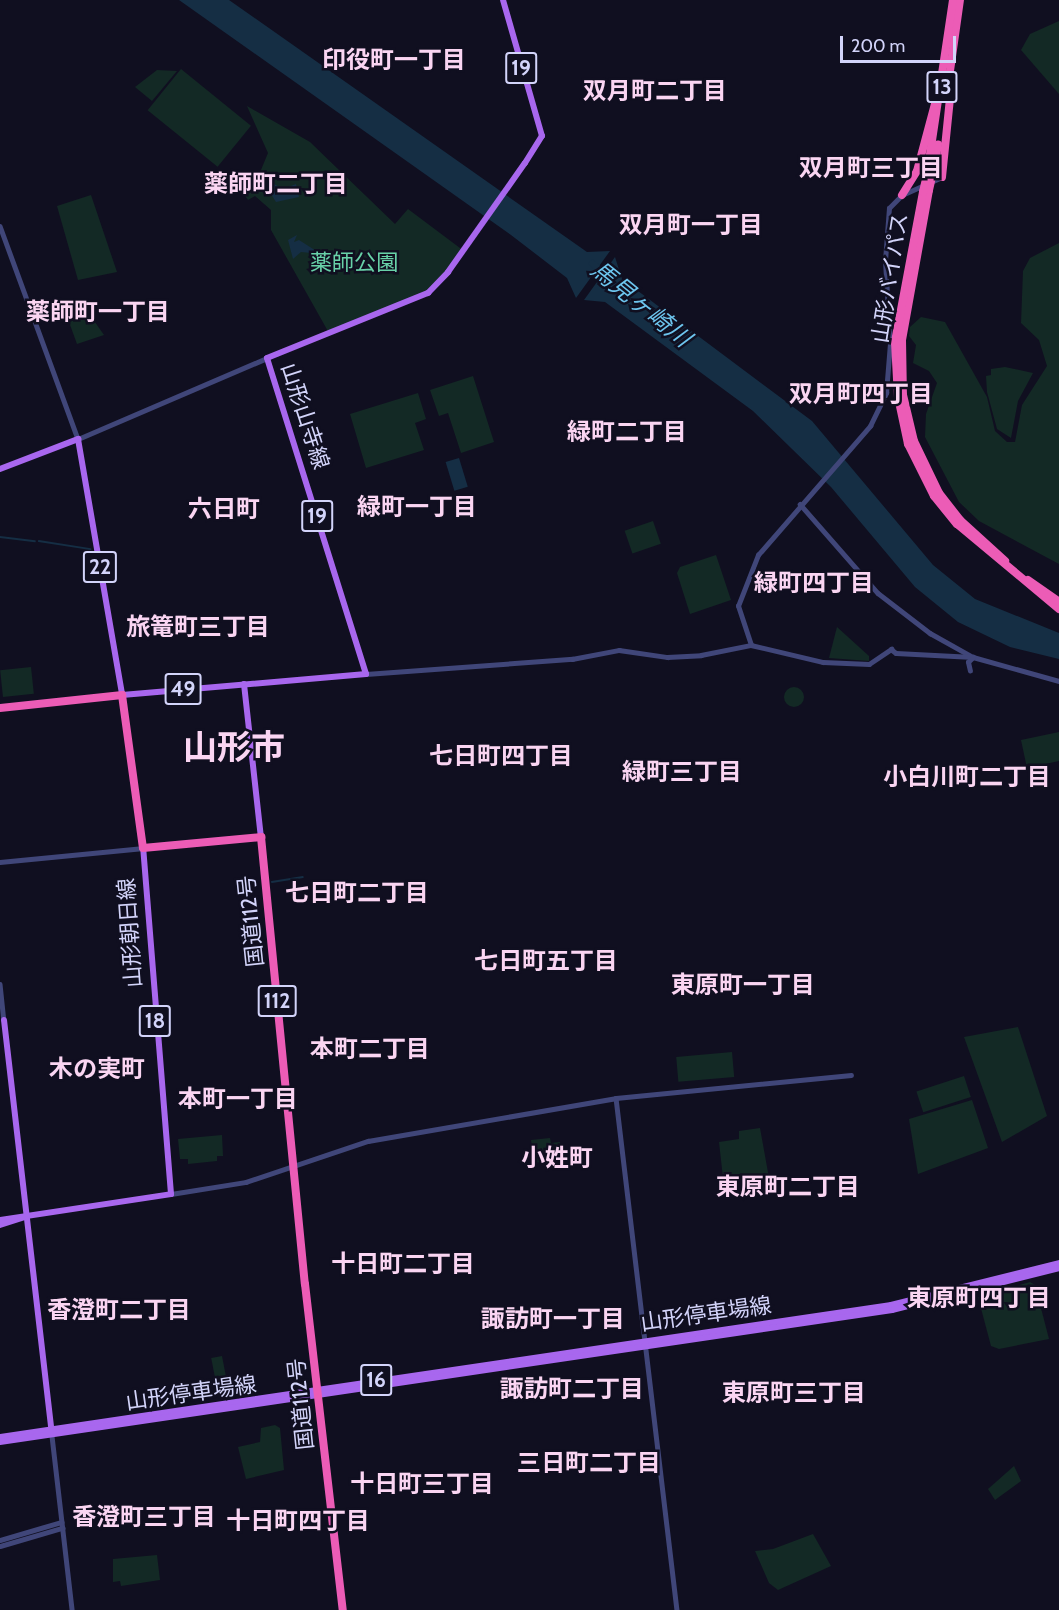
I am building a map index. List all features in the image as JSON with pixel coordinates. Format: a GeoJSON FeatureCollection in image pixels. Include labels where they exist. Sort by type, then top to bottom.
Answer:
{"type":"FeatureCollection","features":[{"type":"Feature","properties":{"kind":"highway","name":"山形バイパス"},"geometry":{"type":"LineString","coordinates":[[951,51],[953,0]]}},
{"type":"Feature","properties":{"kind":"highway","name":"山形バイパス"},"geometry":{"type":"LineString","coordinates":[[960,0],[902,340],[903,395],[914,441],[939,493],[960,520],[1057,603]]}},
{"type":"Feature","properties":{"kind":"highway"},"geometry":{"type":"LineString","coordinates":[[942,177],[951,51]]}},
{"type":"Feature","properties":{"kind":"highway"},"geometry":{"type":"LineString","coordinates":[[902,195],[917,171],[951,51]]}},
{"type":"Feature","properties":{"kind":"highway"},"geometry":{"type":"LineString","coordinates":[[0,708],[122,695],[143,848],[261,837]]}},
{"type":"Feature","properties":{"kind":"highway","name":"国道112号"},"geometry":{"type":"LineString","coordinates":[[261,837],[293,1165],[343,1610]]}},
{"type":"Feature","properties":{"kind":"main road","name":"山形山寺線"},"geometry":{"type":"LineString","coordinates":[[366,674],[267,358],[417,299],[436,286],[464,251],[525,163],[542,136],[503,0]]}},
{"type":"Feature","properties":{"kind":"main road"},"geometry":{"type":"LineString","coordinates":[[0,469],[78,439]]}},
{"type":"Feature","properties":{"kind":"main road","name":"22"},"geometry":{"type":"LineString","coordinates":[[78,439],[122,695]]}},
{"type":"Feature","properties":{"kind":"main road"},"geometry":{"type":"LineString","coordinates":[[261,837],[244,684],[366,674]]}},
{"type":"Feature","properties":{"kind":"main road","name":"49"},"geometry":{"type":"LineString","coordinates":[[122,695],[244,684]]}},
{"type":"Feature","properties":{"kind":"main road","name":"山形朝日線"},"geometry":{"type":"LineString","coordinates":[[143,848],[171,1194]]}},
{"type":"Feature","properties":{"kind":"main road"},"geometry":{"type":"LineString","coordinates":[[4,1020],[52,1433]]}},
{"type":"Feature","properties":{"kind":"main road"},"geometry":{"type":"LineString","coordinates":[[0,1220],[171,1194]]}},
{"type":"Feature","properties":{"kind":"main road"},"geometry":{"type":"LineString","coordinates":[[0,1225],[27,1215]]}},
{"type":"Feature","properties":{"kind":"main road","name":"山形停車場線"},"geometry":{"type":"LineString","coordinates":[[0,1442],[891,1305],[1059,1263]]}},
{"type":"Feature","properties":{"kind":"main road","name":"山形停車場線"},"geometry":{"type":"LineString","coordinates":[[644,1344],[892,1310],[1059,1268]]}},
{"type":"Feature","properties":{"kind":"main road","name":"山形停車場線"},"geometry":{"type":"LineString","coordinates":[[0,1437],[52,1433]]}},
{"type":"Feature","properties":{"kind":"street"},"geometry":{"type":"LineString","coordinates":[[751,645],[740,600],[758,555],[800,504],[860,439],[879,412],[886,393],[891,326],[887,219],[894,200],[942,177]]}},
{"type":"Feature","properties":{"kind":"street"},"geometry":{"type":"LineString","coordinates":[[0,226],[78,439],[267,358]]}},
{"type":"Feature","properties":{"kind":"street"},"geometry":{"type":"LineString","coordinates":[[800,504],[878,593],[952,647],[973,657],[1059,681]]}},
{"type":"Feature","properties":{"kind":"street"},"geometry":{"type":"LineString","coordinates":[[366,674],[572,659],[619,650],[692,656],[751,645],[823,662],[869,664],[891,649],[896,653],[973,657]]}},
{"type":"Feature","properties":{"kind":"street"},"geometry":{"type":"LineString","coordinates":[[944,656],[952,647]]}},
{"type":"Feature","properties":{"kind":"street"},"geometry":{"type":"LineString","coordinates":[[970,671],[968,662],[973,657]]}},
{"type":"Feature","properties":{"kind":"street"},"geometry":{"type":"LineString","coordinates":[[0,862],[143,848]]}},
{"type":"Feature","properties":{"kind":"street"},"geometry":{"type":"LineString","coordinates":[[0,984],[4,1020]]}},
{"type":"Feature","properties":{"kind":"street"},"geometry":{"type":"LineString","coordinates":[[171,1194],[226,1187],[368,1142],[616,1098],[851,1075]]}},
{"type":"Feature","properties":{"kind":"street"},"geometry":{"type":"LineString","coordinates":[[616,1098],[677,1610]]}},
{"type":"Feature","properties":{"kind":"street"},"geometry":{"type":"LineString","coordinates":[[52,1433],[72,1610]]}},
{"type":"Feature","properties":{"kind":"street"},"geometry":{"type":"LineString","coordinates":[[0,1540],[61,1525]]}},
{"type":"Feature","properties":{"kind":"street"},"geometry":{"type":"LineString","coordinates":[[0,1546],[61,1525]]}},
{"type":"Feature","properties":{"kind":"green space"},"geometry":{"type":"Polygon","coordinates":[[[1059,21],[1059,94],[1021,50],[1030,34],[1059,21]]]}},
{"type":"Feature","properties":{"kind":"green space"},"geometry":{"type":"Polygon","coordinates":[[[181,69],[251,126],[218,167],[148,110],[181,69]]]}},
{"type":"Feature","properties":{"kind":"green space"},"geometry":{"type":"Polygon","coordinates":[[[157,70],[177,71],[152,101],[135,87],[157,70]]]}},
{"type":"Feature","properties":{"kind":"green space","name":"薬師公園"},"geometry":{"type":"Polygon","coordinates":[[[247,106],[310,142],[395,224],[408,209],[464,251],[428,293],[329,333],[271,230],[271,210],[255,196],[248,200],[243,193],[256,182],[268,153],[247,106]]]}},
{"type":"Feature","properties":{"kind":"green space"},"geometry":{"type":"Polygon","coordinates":[[[91,195],[117,272],[78,280],[57,206],[91,195]]]}},
{"type":"Feature","properties":{"kind":"green space"},"geometry":{"type":"Polygon","coordinates":[[[1059,243],[1059,564],[979,521],[959,502],[925,437],[926,414],[937,383],[929,371],[913,363],[916,345],[909,336],[910,327],[921,317],[945,322],[987,397],[995,431],[1007,442],[1015,442],[1022,405],[1047,366],[1039,340],[1021,323],[1023,271],[1030,258],[1059,243]]]}},
{"type":"Feature","properties":{"kind":"green space"},"geometry":{"type":"Polygon","coordinates":[[[90,315],[104,335],[77,344],[69,322],[90,315]]]}},
{"type":"Feature","properties":{"kind":"green space"},"geometry":{"type":"Polygon","coordinates":[[[1005,367],[1033,373],[1018,401],[1011,438],[997,429],[987,392],[986,376],[991,375],[991,369],[1005,367]]]}},
{"type":"Feature","properties":{"kind":"green space"},"geometry":{"type":"Polygon","coordinates":[[[473,376],[494,442],[461,453],[448,413],[439,416],[430,390],[473,376]]]}},
{"type":"Feature","properties":{"kind":"green space"},"geometry":{"type":"Polygon","coordinates":[[[418,393],[426,419],[415,423],[424,450],[366,468],[350,414],[418,393]]]}},
{"type":"Feature","properties":{"kind":"green space"},"geometry":{"type":"Polygon","coordinates":[[[653,521],[661,544],[632,553],[625,531],[653,521]]]}},
{"type":"Feature","properties":{"kind":"green space"},"geometry":{"type":"Polygon","coordinates":[[[716,555],[731,600],[690,614],[677,573],[680,567],[716,555]]]}},
{"type":"Feature","properties":{"kind":"green space"},"geometry":{"type":"Polygon","coordinates":[[[837,627],[869,656],[869,661],[829,658],[837,627]]]}},
{"type":"Feature","properties":{"kind":"green space"},"geometry":{"type":"Polygon","coordinates":[[[31,667],[34,694],[3,697],[0,670],[31,667]]]}},
{"type":"Feature","properties":{"kind":"green space"},"geometry":{"type":"Polygon","coordinates":[[[794,687],[801,690],[804,697],[801,704],[794,707],[787,704],[784,697],[787,690],[794,687]]]}},
{"type":"Feature","properties":{"kind":"green space"},"geometry":{"type":"Polygon","coordinates":[[[1059,732],[1059,761],[1027,768],[1021,740],[1059,732]]]}},
{"type":"Feature","properties":{"kind":"green space"},"geometry":{"type":"Polygon","coordinates":[[[1018,1027],[1047,1116],[1002,1142],[964,1037],[1018,1027]]]}},
{"type":"Feature","properties":{"kind":"green space"},"geometry":{"type":"Polygon","coordinates":[[[732,1052],[734,1077],[678,1082],[676,1057],[732,1052]]]}},
{"type":"Feature","properties":{"kind":"green space"},"geometry":{"type":"Polygon","coordinates":[[[964,1076],[971,1097],[923,1112],[916,1091],[964,1076]]]}},
{"type":"Feature","properties":{"kind":"green space"},"geometry":{"type":"Polygon","coordinates":[[[972,1100],[988,1148],[918,1174],[909,1119],[972,1100]]]}},
{"type":"Feature","properties":{"kind":"green space"},"geometry":{"type":"Polygon","coordinates":[[[760,1128],[769,1178],[749,1182],[723,1178],[719,1142],[739,1139],[739,1131],[760,1128]]]}},
{"type":"Feature","properties":{"kind":"green space"},"geometry":{"type":"Polygon","coordinates":[[[222,1135],[223,1156],[217,1156],[217,1161],[188,1164],[188,1159],[180,1159],[178,1139],[222,1135]]]}},
{"type":"Feature","properties":{"kind":"green space"},"geometry":{"type":"Polygon","coordinates":[[[550,1138],[551,1143],[560,1142],[562,1159],[534,1163],[531,1140],[550,1138]]]}},
{"type":"Feature","properties":{"kind":"green space"},"geometry":{"type":"Polygon","coordinates":[[[1030,1282],[1035,1285],[1049,1339],[999,1349],[991,1346],[978,1297],[1030,1282]]]}},
{"type":"Feature","properties":{"kind":"green space"},"geometry":{"type":"Polygon","coordinates":[[[222,1356],[228,1386],[217,1389],[211,1358],[222,1356]]]}},
{"type":"Feature","properties":{"kind":"green space"},"geometry":{"type":"Polygon","coordinates":[[[275,1425],[280,1428],[284,1470],[246,1479],[238,1447],[260,1442],[261,1428],[275,1425]]]}},
{"type":"Feature","properties":{"kind":"green space"},"geometry":{"type":"Polygon","coordinates":[[[1014,1466],[1021,1481],[995,1500],[988,1489],[1014,1466]]]}},
{"type":"Feature","properties":{"kind":"green space"},"geometry":{"type":"Polygon","coordinates":[[[813,1534],[831,1566],[778,1590],[769,1583],[755,1551],[773,1549],[813,1534]]]}},
{"type":"Feature","properties":{"kind":"green space"},"geometry":{"type":"Polygon","coordinates":[[[157,1555],[160,1580],[121,1586],[120,1581],[113,1582],[113,1559],[157,1555]]]}},
{"type":"Feature","properties":{"kind":"water"},"geometry":{"type":"Polygon","coordinates":[[[179,0],[229,0],[587,252],[610,251],[576,298],[567,278],[511,235],[179,0]]]}},
{"type":"Feature","properties":{"kind":"water"},"geometry":{"type":"Polygon","coordinates":[[[274,184],[283,189],[296,184],[299,197],[276,202],[271,194],[274,184]]]}},
{"type":"Feature","properties":{"kind":"water"},"geometry":{"type":"Polygon","coordinates":[[[297,235],[294,242],[299,240],[321,254],[301,252],[293,259],[288,240],[297,235]]]}},
{"type":"Feature","properties":{"kind":"water"},"geometry":{"type":"Polygon","coordinates":[[[615,257],[622,279],[812,421],[933,565],[975,599],[1059,633],[1059,659],[1010,647],[958,622],[915,587],[831,487],[753,411],[605,302],[584,300],[615,257]]]}},
{"type":"Feature","properties":{"kind":"water"},"geometry":{"type":"Polygon","coordinates":[[[459,458],[468,487],[454,491],[446,462],[459,458]]]}},
{"type":"Feature","properties":{"kind":"waterway","name":"馬見ヶ崎川"},"geometry":{"type":"LineString","coordinates":[[592,263],[610,280]]}},
{"type":"Feature","properties":{"kind":"waterway"},"geometry":{"type":"LineString","coordinates":[[0,537],[35,541]]}},
{"type":"Feature","properties":{"kind":"waterway"},"geometry":{"type":"LineString","coordinates":[[39,541],[90,549]]}},
{"type":"Feature","properties":{"kind":"waterway"},"geometry":{"type":"LineString","coordinates":[[272,882],[303,877]]}},
{"type":"Feature","properties":{"kind":"district","name":"印役町一丁目"},"geometry":{"type":"Point","coordinates":[394,60]}},
{"type":"Feature","properties":{"kind":"district","name":"双月町二丁目"},"geometry":{"type":"Point","coordinates":[655,91]}},
{"type":"Feature","properties":{"kind":"district","name":"双月町三丁目"},"geometry":{"type":"Point","coordinates":[871,168]}},
{"type":"Feature","properties":{"kind":"district","name":"薬師町二丁目"},"geometry":{"type":"Point","coordinates":[276,184]}},
{"type":"Feature","properties":{"kind":"district","name":"双月町一丁目"},"geometry":{"type":"Point","coordinates":[691,225]}},
{"type":"Feature","properties":{"kind":"district","name":"薬師町一丁目"},"geometry":{"type":"Point","coordinates":[98,312]}},
{"type":"Feature","properties":{"kind":"district","name":"双月町四丁目"},"geometry":{"type":"Point","coordinates":[861,394]}},
{"type":"Feature","properties":{"kind":"district","name":"緑町二丁目"},"geometry":{"type":"Point","coordinates":[627,432]}},
{"type":"Feature","properties":{"kind":"district","name":"緑町一丁目"},"geometry":{"type":"Point","coordinates":[417,507]}},
{"type":"Feature","properties":{"kind":"district","name":"六日町"},"geometry":{"type":"Point","coordinates":[224,509]}},
{"type":"Feature","properties":{"kind":"district","name":"緑町四丁目"},"geometry":{"type":"Point","coordinates":[814,583]}},
{"type":"Feature","properties":{"kind":"district","name":"旅篭町三丁目"},"geometry":{"type":"Point","coordinates":[198,627]}},
{"type":"Feature","properties":{"kind":"district","name":"山形市"},"geometry":{"type":"Point","coordinates":[234,748]}},
{"type":"Feature","properties":{"kind":"district","name":"七日町四丁目"},"geometry":{"type":"Point","coordinates":[501,756]}},
{"type":"Feature","properties":{"kind":"district","name":"緑町三丁目"},"geometry":{"type":"Point","coordinates":[682,772]}},
{"type":"Feature","properties":{"kind":"district","name":"小白川町二丁目"},"geometry":{"type":"Point","coordinates":[967,777]}},
{"type":"Feature","properties":{"kind":"district","name":"七日町二丁目"},"geometry":{"type":"Point","coordinates":[357,893]}},
{"type":"Feature","properties":{"kind":"district","name":"七日町五丁目"},"geometry":{"type":"Point","coordinates":[546,961]}},
{"type":"Feature","properties":{"kind":"district","name":"東原町一丁目"},"geometry":{"type":"Point","coordinates":[743,985]}},
{"type":"Feature","properties":{"kind":"district","name":"本町二丁目"},"geometry":{"type":"Point","coordinates":[370,1049]}},
{"type":"Feature","properties":{"kind":"district","name":"木の実町"},"geometry":{"type":"Point","coordinates":[97,1069]}},
{"type":"Feature","properties":{"kind":"district","name":"本町一丁目"},"geometry":{"type":"Point","coordinates":[238,1099]}},
{"type":"Feature","properties":{"kind":"district","name":"小姓町"},"geometry":{"type":"Point","coordinates":[557,1158]}},
{"type":"Feature","properties":{"kind":"district","name":"東原町二丁目"},"geometry":{"type":"Point","coordinates":[788,1187]}},
{"type":"Feature","properties":{"kind":"district","name":"十日町二丁目"},"geometry":{"type":"Point","coordinates":[403,1264]}},
{"type":"Feature","properties":{"kind":"district","name":"東原町四丁目"},"geometry":{"type":"Point","coordinates":[979,1298]}},
{"type":"Feature","properties":{"kind":"district","name":"香澄町二丁目"},"geometry":{"type":"Point","coordinates":[119,1310]}},
{"type":"Feature","properties":{"kind":"district","name":"諏訪町一丁目"},"geometry":{"type":"Point","coordinates":[553,1319]}},
{"type":"Feature","properties":{"kind":"district","name":"諏訪町二丁目"},"geometry":{"type":"Point","coordinates":[572,1389]}},
{"type":"Feature","properties":{"kind":"district","name":"東原町三丁目"},"geometry":{"type":"Point","coordinates":[794,1393]}},
{"type":"Feature","properties":{"kind":"district","name":"三日町二丁目"},"geometry":{"type":"Point","coordinates":[589,1463]}},
{"type":"Feature","properties":{"kind":"district","name":"十日町三丁目"},"geometry":{"type":"Point","coordinates":[422,1484]}},
{"type":"Feature","properties":{"kind":"district","name":"香澄町三丁目"},"geometry":{"type":"Point","coordinates":[144,1517]}},
{"type":"Feature","properties":{"kind":"district","name":"十日町四丁目"},"geometry":{"type":"Point","coordinates":[298,1521]}}]}
